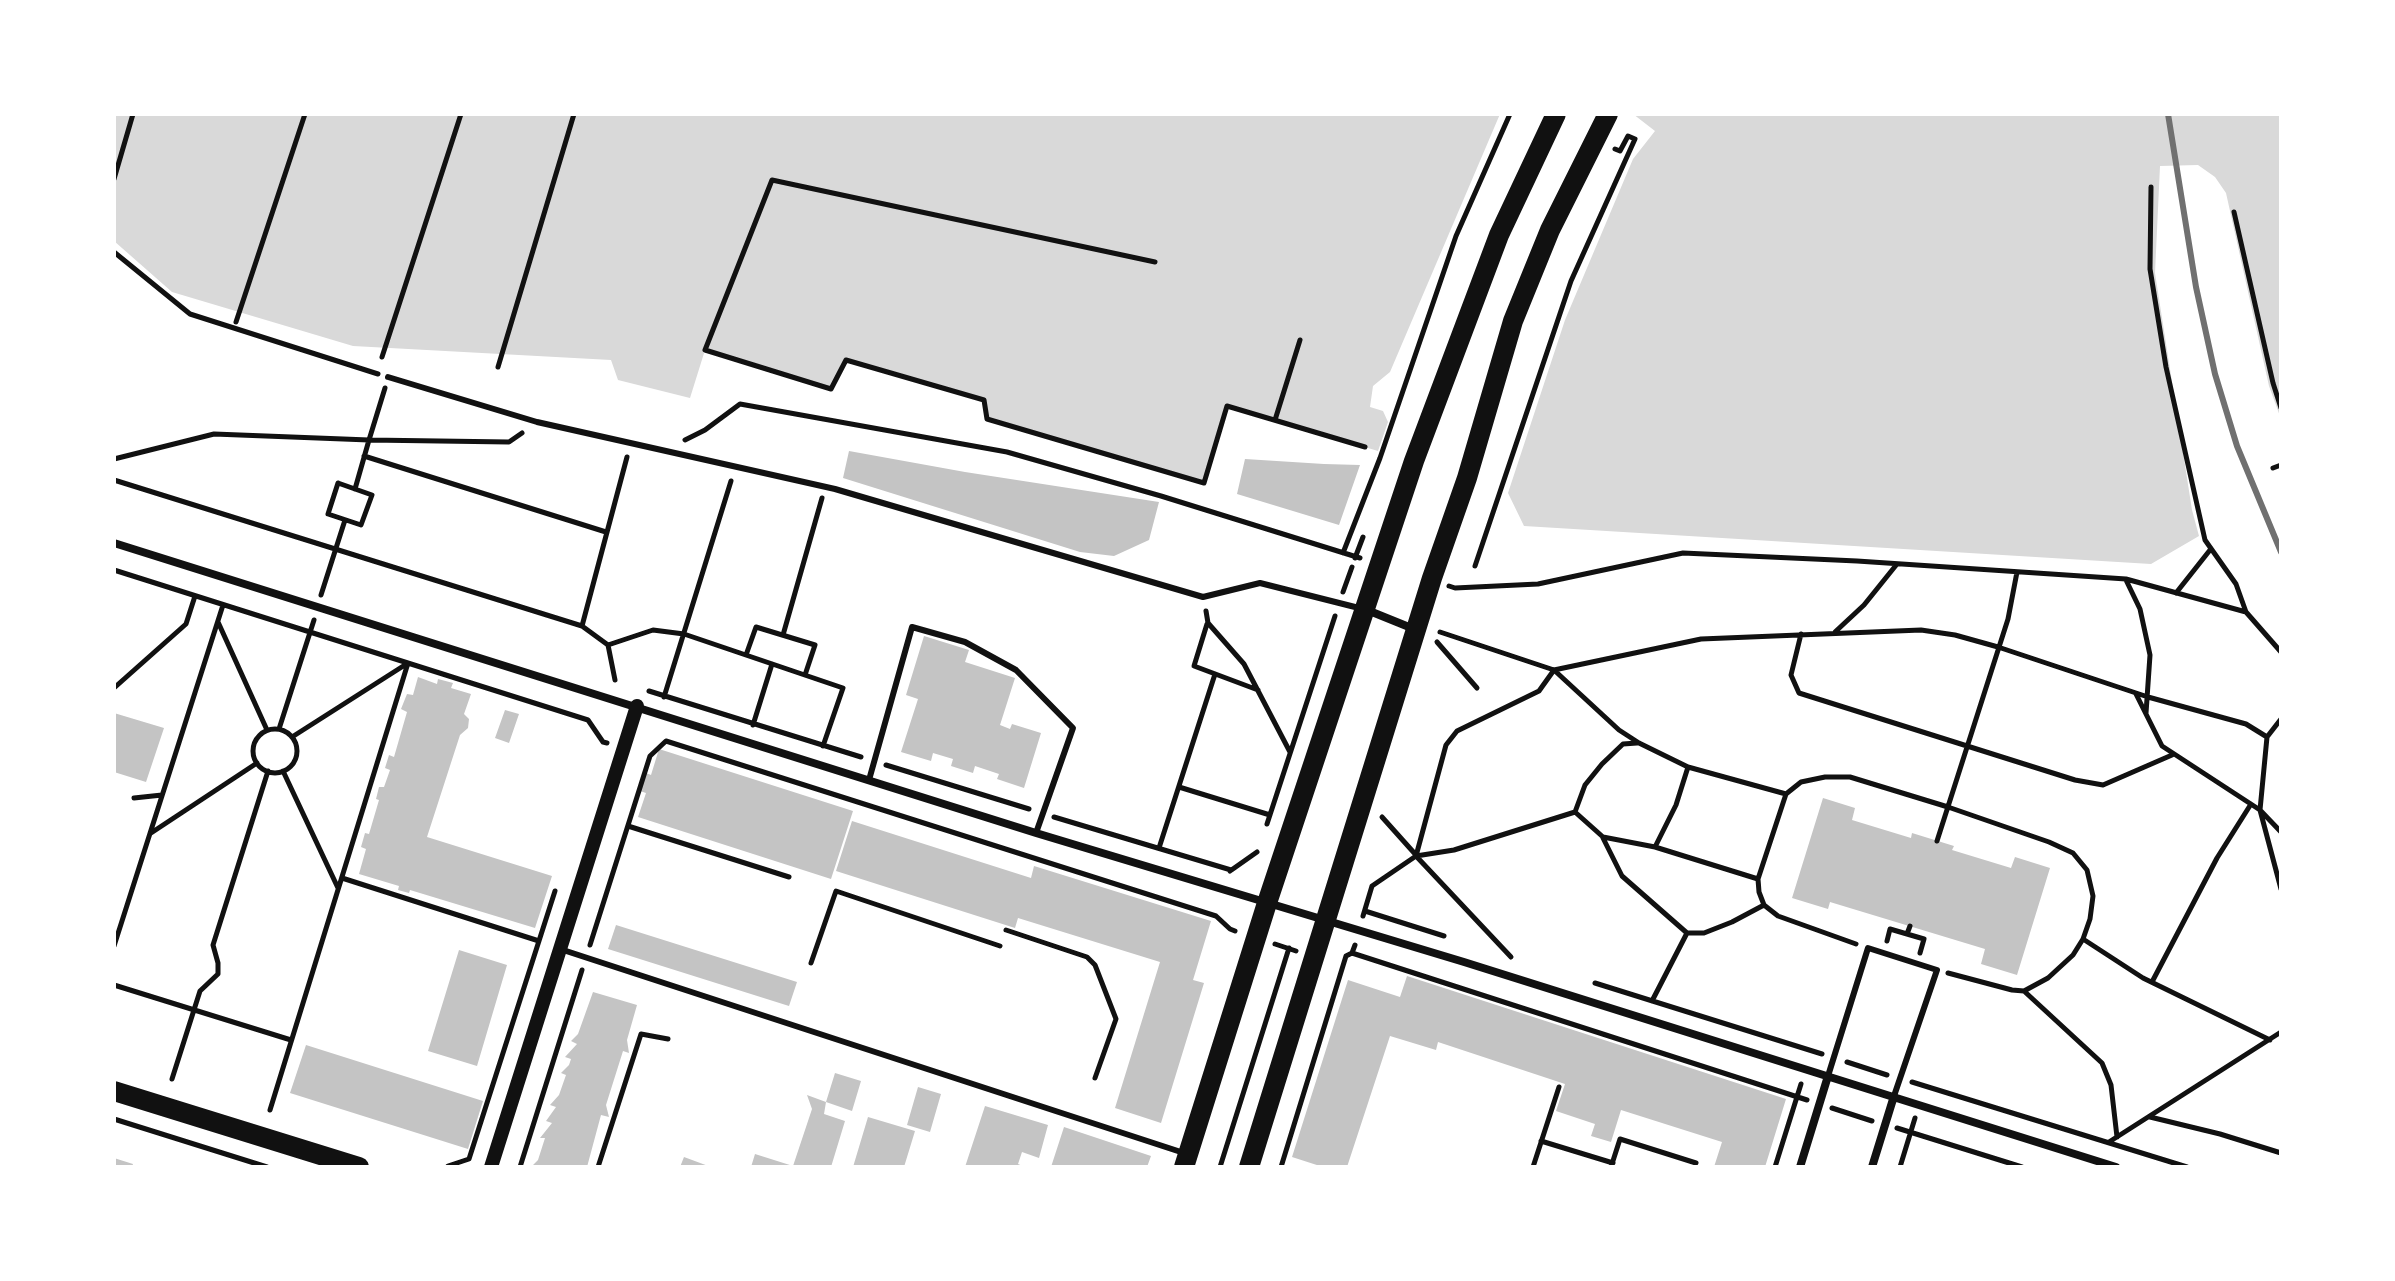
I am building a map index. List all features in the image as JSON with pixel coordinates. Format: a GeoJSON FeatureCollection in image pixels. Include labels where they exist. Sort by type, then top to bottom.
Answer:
{"type":"FeatureCollection","features":[{"type":"Feature","properties":{"kind":"main road"},"geometry":{"type":"LineString","coordinates":[[1186,1160],[1267,903],[1367,610],[1414,461],[1499,235],[1556,114]]}},
{"type":"Feature","properties":{"kind":"main road"},"geometry":{"type":"LineString","coordinates":[[1249,1167],[1432,578],[1467,478],[1513,321],[1550,230],[1607,118]]}},
{"type":"Feature","properties":{"kind":"main road"},"geometry":{"type":"LineString","coordinates":[[114,1091],[359,1167]]}},
{"type":"Feature","properties":{"kind":"street"},"geometry":{"type":"LineString","coordinates":[[114,543],[1036,833],[2116,1167]]}},
{"type":"Feature","properties":{"kind":"street"},"geometry":{"type":"LineString","coordinates":[[1367,610],[1416,630]]}},
{"type":"Feature","properties":{"kind":"street"},"geometry":{"type":"LineString","coordinates":[[491,1167],[637,706]]}},
{"type":"Feature","properties":{"kind":"street"},"geometry":{"type":"LineString","coordinates":[[1800,1167],[1828,1076]]}},
{"type":"Feature","properties":{"kind":"street"},"geometry":{"type":"LineString","coordinates":[[1872,1167],[1894,1096]]}},
{"type":"Feature","properties":{"kind":"lane"},"geometry":{"type":"LineString","coordinates":[[388,377],[537,422],[825,487],[1203,597],[1260,583],[1367,610]]}},
{"type":"Feature","properties":{"kind":"lane"},"geometry":{"type":"LineString","coordinates":[[869,780],[912,627],[965,642],[1016,670],[1073,728],[1036,833]]}},
{"type":"Feature","properties":{"kind":"lane"},"geometry":{"type":"LineString","coordinates":[[1828,1076],[1868,948],[1937,970],[1894,1096]]}},
{"type":"Feature","properties":{"kind":"lane"},"geometry":{"type":"LineString","coordinates":[[560,949],[1186,1160]]}},
{"type":"Feature","properties":{"kind":"path"},"geometry":{"type":"LineString","coordinates":[[114,179],[133,114]]}},
{"type":"Feature","properties":{"kind":"path"},"geometry":{"type":"LineString","coordinates":[[236,322],[305,114]]}},
{"type":"Feature","properties":{"kind":"path"},"geometry":{"type":"LineString","coordinates":[[382,357],[461,114]]}},
{"type":"Feature","properties":{"kind":"path"},"geometry":{"type":"LineString","coordinates":[[498,367],[574,114]]}},
{"type":"Feature","properties":{"kind":"path"},"geometry":{"type":"LineString","coordinates":[[1343,553],[1380,458],[1456,236],[1510,114]]}},
{"type":"Feature","properties":{"kind":"path"},"geometry":{"type":"LineString","coordinates":[[1475,566],[1571,281],[1635,139],[1628,136],[1620,151],[1615,149]]}},
{"type":"Feature","properties":{"kind":"path"},"geometry":{"type":"LineString","coordinates":[[1155,262],[772,180],[705,350],[831,389],[846,360],[984,400],[987,419],[1204,483],[1227,406],[1365,447]]}},
{"type":"Feature","properties":{"kind":"path"},"geometry":{"type":"LineString","coordinates":[[2151,187],[2152,283],[2166,367],[2205,540],[2236,584],[2246,612],[2281,652]]}},
{"type":"Feature","properties":{"kind":"path"},"geometry":{"type":"LineString","coordinates":[[2234,212],[2281,408]]}},
{"type":"Feature","properties":{"kind":"path"},"geometry":{"type":"LineString","coordinates":[[114,252],[190,314],[388,377],[355,489]]}},
{"type":"Feature","properties":{"kind":"path"},"geometry":{"type":"LineString","coordinates":[[1275,420],[1300,340]]}},
{"type":"Feature","properties":{"kind":"path"},"geometry":{"type":"LineString","coordinates":[[663,450],[705,430],[740,404],[1007,452],[1382,563]]}},
{"type":"Feature","properties":{"kind":"path"},"geometry":{"type":"LineString","coordinates":[[114,459],[214,434],[509,442],[537,422]]}},
{"type":"Feature","properties":{"kind":"path"},"geometry":{"type":"LineString","coordinates":[[582,626],[631,444]]}},
{"type":"Feature","properties":{"kind":"path"},"geometry":{"type":"LineString","coordinates":[[364,456],[606,532]]}},
{"type":"Feature","properties":{"kind":"path"},"geometry":{"type":"LineString","coordinates":[[2273,468],[2281,465]]}},
{"type":"Feature","properties":{"kind":"path"},"geometry":{"type":"LineString","coordinates":[[659,713],[735,466]]}},
{"type":"Feature","properties":{"kind":"path"},"geometry":{"type":"LineString","coordinates":[[114,480],[582,626],[608,645],[615,680],[627,684]]}},
{"type":"Feature","properties":{"kind":"path"},"geometry":{"type":"LineString","coordinates":[[338,483],[355,489],[372,495],[361,525],[328,514],[338,483]]}},
{"type":"Feature","properties":{"kind":"path"},"geometry":{"type":"LineString","coordinates":[[783,635],[825,487]]}},
{"type":"Feature","properties":{"kind":"path"},"geometry":{"type":"LineString","coordinates":[[2176,593],[2210,550]]}},
{"type":"Feature","properties":{"kind":"path"},"geometry":{"type":"LineString","coordinates":[[1432,578],[1455,588],[1538,584],[1683,553],[2126,579],[2246,612]]}},
{"type":"Feature","properties":{"kind":"path"},"geometry":{"type":"LineString","coordinates":[[1834,633],[1864,605],[1897,564]]}},
{"type":"Feature","properties":{"kind":"path"},"geometry":{"type":"LineString","coordinates":[[114,570],[588,720],[603,742],[650,756],[666,741],[1216,916],[1230,929]]}},
{"type":"Feature","properties":{"kind":"path"},"geometry":{"type":"LineString","coordinates":[[1937,841],[2008,619],[2017,572]]}},
{"type":"Feature","properties":{"kind":"path"},"geometry":{"type":"LineString","coordinates":[[2126,579],[2140,609],[2150,655],[2146,713]]}},
{"type":"Feature","properties":{"kind":"path"},"geometry":{"type":"LineString","coordinates":[[114,688],[186,624],[195,596]]}},
{"type":"Feature","properties":{"kind":"path"},"geometry":{"type":"LineString","coordinates":[[1203,597],[1208,623],[1194,666],[1258,690]]}},
{"type":"Feature","properties":{"kind":"path"},"geometry":{"type":"LineString","coordinates":[[114,946],[223,605]]}},
{"type":"Feature","properties":{"kind":"path"},"geometry":{"type":"LineString","coordinates":[[217,621],[267,730]]}},
{"type":"Feature","properties":{"kind":"path"},"geometry":{"type":"LineString","coordinates":[[1208,623],[1244,664],[1290,753]]}},
{"type":"Feature","properties":{"kind":"path"},"geometry":{"type":"LineString","coordinates":[[746,655],[756,627],[815,645],[805,675]]}},
{"type":"Feature","properties":{"kind":"path"},"geometry":{"type":"LineString","coordinates":[[608,645],[653,630],[684,634],[843,688],[817,763]]}},
{"type":"Feature","properties":{"kind":"path"},"geometry":{"type":"LineString","coordinates":[[1416,856],[1446,745],[1457,731],[1539,691],[1554,670],[1701,639],[1921,630],[1955,635],[2148,697],[2246,724],[2267,737]]}},
{"type":"Feature","properties":{"kind":"path"},"geometry":{"type":"LineString","coordinates":[[1440,632],[1554,670],[1619,730],[1688,767],[1786,794]]}},
{"type":"Feature","properties":{"kind":"path"},"geometry":{"type":"LineString","coordinates":[[1801,634],[1791,675],[1799,693],[2075,780],[2103,785],[2172,755]]}},
{"type":"Feature","properties":{"kind":"path"},"geometry":{"type":"LineString","coordinates":[[1437,642],[1477,688]]}},
{"type":"Feature","properties":{"kind":"path"},"geometry":{"type":"LineString","coordinates":[[292,737],[408,663]]}},
{"type":"Feature","properties":{"kind":"path"},"geometry":{"type":"LineString","coordinates":[[270,1110],[408,663]]}},
{"type":"Feature","properties":{"kind":"path"},"geometry":{"type":"LineString","coordinates":[[747,741],[772,664]]}},
{"type":"Feature","properties":{"kind":"path"},"geometry":{"type":"LineString","coordinates":[[1153,868],[1215,674]]}},
{"type":"Feature","properties":{"kind":"path"},"geometry":{"type":"LineString","coordinates":[[639,688],[1231,870]]}},
{"type":"Feature","properties":{"kind":"path"},"geometry":{"type":"LineString","coordinates":[[2135,693],[2162,746],[2260,810],[2281,832]]}},
{"type":"Feature","properties":{"kind":"path"},"geometry":{"type":"LineString","coordinates":[[2281,719],[2267,737],[2260,810],[2281,889]]}},
{"type":"Feature","properties":{"kind":"path"},"geometry":{"type":"LineString","coordinates":[[279,729],[292,737],[296,743],[296,757],[283,771],[268,771],[257,763],[255,744],[267,730],[279,729]]}},
{"type":"Feature","properties":{"kind":"path"},"geometry":{"type":"LineString","coordinates":[[599,755],[603,742]]}},
{"type":"Feature","properties":{"kind":"path"},"geometry":{"type":"LineString","coordinates":[[1575,812],[1585,785],[1602,764],[1623,744],[1639,743]]}},
{"type":"Feature","properties":{"kind":"path"},"geometry":{"type":"LineString","coordinates":[[149,834],[257,763]]}},
{"type":"Feature","properties":{"kind":"path"},"geometry":{"type":"LineString","coordinates":[[1655,847],[1676,805],[1688,767]]}},
{"type":"Feature","properties":{"kind":"path"},"geometry":{"type":"LineString","coordinates":[[172,1079],[200,991],[218,974],[213,945],[268,771]]}},
{"type":"Feature","properties":{"kind":"path"},"geometry":{"type":"LineString","coordinates":[[283,771],[338,889]]}},
{"type":"Feature","properties":{"kind":"path"},"geometry":{"type":"LineString","coordinates":[[1868,948],[1790,922],[1764,905],[1758,879],[1786,794],[1801,782],[1825,777],[1850,777],[1948,807],[2049,842],[2073,853],[2087,870],[2093,896],[2083,939],[2073,955],[2038,985],[2024,991],[2012,990],[1937,970]]}},
{"type":"Feature","properties":{"kind":"path"},"geometry":{"type":"LineString","coordinates":[[1178,787],[1270,815]]}},
{"type":"Feature","properties":{"kind":"path"},"geometry":{"type":"LineString","coordinates":[[134,798],[162,795]]}},
{"type":"Feature","properties":{"kind":"path"},"geometry":{"type":"LineString","coordinates":[[2152,982],[2217,858],[2251,804]]}},
{"type":"Feature","properties":{"kind":"path"},"geometry":{"type":"LineString","coordinates":[[1372,886],[1416,856],[1454,850],[1575,812]]}},
{"type":"Feature","properties":{"kind":"path"},"geometry":{"type":"LineString","coordinates":[[1575,812],[1603,837],[1622,876],[1687,933],[1704,933],[1764,905]]}},
{"type":"Feature","properties":{"kind":"path"},"geometry":{"type":"LineString","coordinates":[[1382,817],[1511,957]]}},
{"type":"Feature","properties":{"kind":"path"},"geometry":{"type":"LineString","coordinates":[[628,826],[789,877]]}},
{"type":"Feature","properties":{"kind":"path"},"geometry":{"type":"LineString","coordinates":[[1603,837],[1655,847],[1758,879]]}},
{"type":"Feature","properties":{"kind":"path"},"geometry":{"type":"LineString","coordinates":[[341,878],[539,941]]}},
{"type":"Feature","properties":{"kind":"path"},"geometry":{"type":"LineString","coordinates":[[448,1166],[469,1159],[558,882]]}},
{"type":"Feature","properties":{"kind":"path"},"geometry":{"type":"LineString","coordinates":[[811,963],[836,891],[1000,946]]}},
{"type":"Feature","properties":{"kind":"path"},"geometry":{"type":"LineString","coordinates":[[1365,911],[1452,939]]}},
{"type":"Feature","properties":{"kind":"path"},"geometry":{"type":"LineString","coordinates":[[1907,934],[1910,926]]}},
{"type":"Feature","properties":{"kind":"path"},"geometry":{"type":"LineString","coordinates":[[1885,946],[1890,929],[1924,939],[1919,957]]}},
{"type":"Feature","properties":{"kind":"path"},"geometry":{"type":"LineString","coordinates":[[1006,930],[1087,957],[1095,965],[1116,1019],[1095,1078]]}},
{"type":"Feature","properties":{"kind":"path"},"geometry":{"type":"LineString","coordinates":[[1652,1001],[1687,933]]}},
{"type":"Feature","properties":{"kind":"path"},"geometry":{"type":"LineString","coordinates":[[2083,939],[2152,982],[2270,1040]]}},
{"type":"Feature","properties":{"kind":"path"},"geometry":{"type":"LineString","coordinates":[[1220,1167],[1289,948]]}},
{"type":"Feature","properties":{"kind":"path"},"geometry":{"type":"LineString","coordinates":[[1281,1167],[1346,956],[1352,953],[2022,1167]]}},
{"type":"Feature","properties":{"kind":"path"},"geometry":{"type":"LineString","coordinates":[[1496,953],[1525,962]]}},
{"type":"Feature","properties":{"kind":"path"},"geometry":{"type":"LineString","coordinates":[[1581,979],[2187,1167]]}},
{"type":"Feature","properties":{"kind":"path"},"geometry":{"type":"LineString","coordinates":[[114,985],[291,1040]]}},
{"type":"Feature","properties":{"kind":"path"},"geometry":{"type":"LineString","coordinates":[[2024,991],[2102,1063],[2111,1085],[2117,1137]]}},
{"type":"Feature","properties":{"kind":"path"},"geometry":{"type":"LineString","coordinates":[[2108,1142],[2281,1032]]}},
{"type":"Feature","properties":{"kind":"path"},"geometry":{"type":"LineString","coordinates":[[598,1167],[641,1034],[668,1039]]}},
{"type":"Feature","properties":{"kind":"path"},"geometry":{"type":"LineString","coordinates":[[1775,1167],[1806,1069]]}},
{"type":"Feature","properties":{"kind":"path"},"geometry":{"type":"LineString","coordinates":[[1533,1167],[1559,1087]]}},
{"type":"Feature","properties":{"kind":"path"},"geometry":{"type":"LineString","coordinates":[[1900,1167],[1926,1087]]}},
{"type":"Feature","properties":{"kind":"path"},"geometry":{"type":"LineString","coordinates":[[2149,1117],[2281,1153]]}},
{"type":"Feature","properties":{"kind":"path"},"geometry":{"type":"LineString","coordinates":[[114,1119],[267,1167]]}},
{"type":"Feature","properties":{"kind":"path"},"geometry":{"type":"LineString","coordinates":[[1540,1141],[1612,1165],[1620,1139],[1696,1163]]}},
{"type":"Feature","properties":{"kind":"shaded area"},"geometry":{"type":"Polygon","coordinates":[[[114,114],[1500,114],[1390,372],[1373,386],[1370,407],[1383,411],[1388,422],[1378,451],[1228,406],[1204,483],[987,419],[984,400],[846,361],[831,389],[705,350],[690,398],[618,380],[611,360],[353,346],[172,292],[114,241],[114,114]]]}},
{"type":"Feature","properties":{"kind":"shaded area"},"geometry":{"type":"Polygon","coordinates":[[[1633,114],[2281,114],[2281,419],[2269,386],[2226,193],[2215,177],[2198,165],[2160,166],[2155,273],[2192,510],[2199,536],[2151,564],[1524,526],[1508,493],[1565,320],[1633,159],[1655,131],[1633,114]]]}},
{"type":"Feature","properties":{"kind":"building"},"geometry":{"type":"Polygon","coordinates":[[[849,451],[1159,502],[1149,540],[1114,556],[1080,552],[843,478],[849,451]]]}},
{"type":"Feature","properties":{"kind":"building"},"geometry":{"type":"Polygon","coordinates":[[[1245,459],[1360,465],[1339,525],[1237,494],[1245,459]]]}},
{"type":"Feature","properties":{"kind":"building"},"geometry":{"type":"Polygon","coordinates":[[[924,636],[969,650],[965,662],[1015,678],[1000,725],[1010,729],[1012,724],[1041,733],[1024,788],[997,779],[999,774],[975,766],[973,773],[951,766],[953,759],[933,753],[931,761],[901,752],[918,699],[906,695],[924,636]]]}},
{"type":"Feature","properties":{"kind":"building"},"geometry":{"type":"Polygon","coordinates":[[[418,677],[437,684],[438,679],[453,683],[451,688],[471,694],[464,714],[469,719],[468,728],[460,735],[427,837],[552,876],[535,928],[410,890],[409,893],[398,890],[399,886],[359,874],[366,849],[361,847],[365,833],[369,834],[379,800],[376,799],[379,787],[384,787],[390,770],[385,768],[389,755],[394,757],[407,712],[401,709],[407,694],[413,695],[418,677]]]}},
{"type":"Feature","properties":{"kind":"building"},"geometry":{"type":"Polygon","coordinates":[[[505,710],[519,714],[509,743],[495,738],[505,710]]]}},
{"type":"Feature","properties":{"kind":"building"},"geometry":{"type":"Polygon","coordinates":[[[114,713],[164,728],[146,782],[114,772],[114,713]]]}},
{"type":"Feature","properties":{"kind":"building"},"geometry":{"type":"Polygon","coordinates":[[[659,749],[853,811],[831,879],[638,817],[646,793],[640,791],[646,773],[651,775],[659,749]]]}},
{"type":"Feature","properties":{"kind":"building"},"geometry":{"type":"Polygon","coordinates":[[[1823,798],[1855,808],[1852,820],[1911,838],[1912,833],[1954,846],[1952,850],[2011,868],[2015,857],[2050,868],[2017,975],[1981,964],[1985,949],[1830,902],[1828,909],[1792,898],[1823,798]]]}},
{"type":"Feature","properties":{"kind":"building"},"geometry":{"type":"Polygon","coordinates":[[[852,821],[1031,878],[1034,866],[1211,921],[1193,980],[1204,983],[1161,1123],[1115,1108],[1160,962],[1018,918],[1015,928],[836,871],[852,821]]]}},
{"type":"Feature","properties":{"kind":"building"},"geometry":{"type":"Polygon","coordinates":[[[616,925],[797,982],[789,1006],[608,949],[616,925]]]}},
{"type":"Feature","properties":{"kind":"building"},"geometry":{"type":"Polygon","coordinates":[[[459,950],[507,965],[477,1066],[428,1051],[459,950]]]}},
{"type":"Feature","properties":{"kind":"building"},"geometry":{"type":"Polygon","coordinates":[[[1407,976],[1786,1099],[1765,1167],[1714,1167],[1722,1142],[1621,1110],[1611,1142],[1591,1136],[1595,1124],[1556,1111],[1565,1084],[1438,1042],[1436,1050],[1390,1036],[1347,1167],[1323,1167],[1292,1157],[1348,980],[1400,997],[1407,976]]]}},
{"type":"Feature","properties":{"kind":"building"},"geometry":{"type":"Polygon","coordinates":[[[593,992],[637,1005],[627,1040],[629,1053],[623,1051],[606,1105],[609,1117],[601,1115],[587,1167],[531,1167],[538,1160],[545,1138],[540,1138],[552,1123],[546,1121],[556,1107],[550,1105],[559,1095],[566,1075],[561,1073],[571,1059],[565,1057],[577,1044],[571,1041],[578,1034],[593,992]]]}},
{"type":"Feature","properties":{"kind":"building"},"geometry":{"type":"Polygon","coordinates":[[[306,1045],[483,1101],[468,1149],[290,1093],[306,1045]]]}},
{"type":"Feature","properties":{"kind":"building"},"geometry":{"type":"Polygon","coordinates":[[[835,1073],[861,1081],[852,1111],[826,1102],[835,1073]]]}},
{"type":"Feature","properties":{"kind":"building"},"geometry":{"type":"Polygon","coordinates":[[[918,1087],[941,1094],[930,1132],[907,1125],[918,1087]]]}},
{"type":"Feature","properties":{"kind":"building"},"geometry":{"type":"Polygon","coordinates":[[[807,1095],[826,1102],[824,1114],[845,1121],[831,1167],[751,1167],[755,1154],[793,1166],[812,1109],[807,1095]]]}},
{"type":"Feature","properties":{"kind":"building"},"geometry":{"type":"Polygon","coordinates":[[[985,1106],[1048,1125],[1039,1158],[1022,1152],[1018,1164],[1025,1167],[965,1167],[985,1106]]]}},
{"type":"Feature","properties":{"kind":"building"},"geometry":{"type":"Polygon","coordinates":[[[868,1117],[915,1131],[904,1167],[853,1167],[868,1117]]]}},
{"type":"Feature","properties":{"kind":"building"},"geometry":{"type":"Polygon","coordinates":[[[1064,1127],[1151,1156],[1147,1167],[1051,1167],[1064,1127]]]}},
{"type":"Feature","properties":{"kind":"building"},"geometry":{"type":"Polygon","coordinates":[[[684,1157],[711,1167],[680,1167],[684,1157]]]}},
{"type":"Feature","properties":{"kind":"building"},"geometry":{"type":"Polygon","coordinates":[[[114,1158],[133,1164],[132,1167],[114,1167],[114,1158]]]}},
{"type":"Feature","properties":{"kind":"railway"},"geometry":{"type":"LineString","coordinates":[[2168,114],[2196,287],[2215,374],[2237,446],[2281,552]]}}]}
